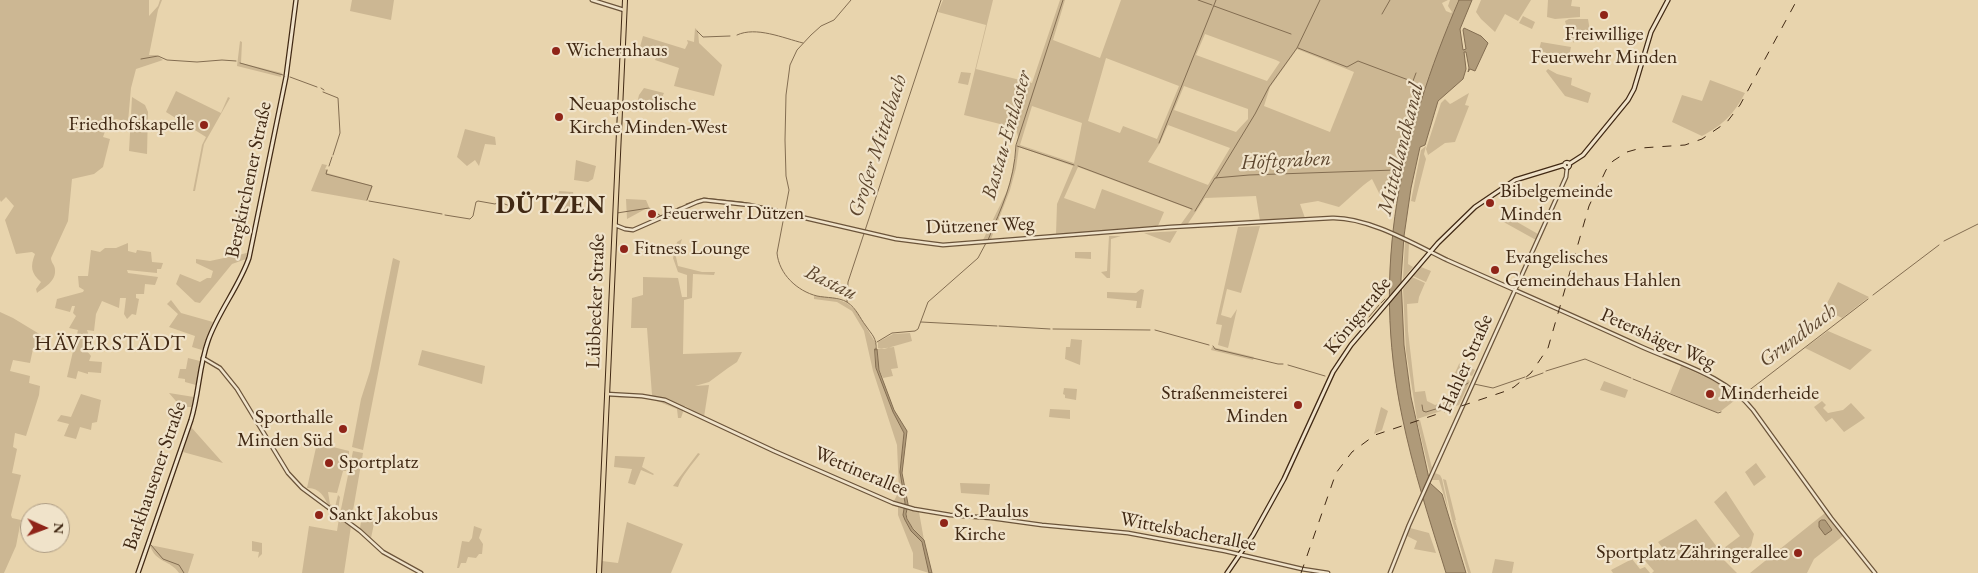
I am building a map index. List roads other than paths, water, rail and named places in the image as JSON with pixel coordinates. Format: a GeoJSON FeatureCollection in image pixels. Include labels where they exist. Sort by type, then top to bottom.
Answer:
{"type":"FeatureCollection","features":[{"type":"Feature","properties":{"kind":"main road","name":"Bergkirchener Straße"},"geometry":{"type":"LineString","coordinates":[[199,387],[203,358],[209,340],[240,280],[249,258],[286,77],[296,0]]}},
{"type":"Feature","properties":{"kind":"main road","name":"Lübbecker Straße"},"geometry":{"type":"LineString","coordinates":[[599,573],[625,0]]}},
{"type":"Feature","properties":{"kind":"main road","name":"Königstraße"},"geometry":{"type":"LineString","coordinates":[[1227,573],[1259,525],[1288,472],[1328,382],[1341,358],[1431,251],[1475,207],[1504,186],[1525,176],[1567,166],[1583,155],[1625,106],[1634,89],[1651,32],[1668,0]]}},
{"type":"Feature","properties":{"kind":"main road","name":"Barkhausener Straße"},"geometry":{"type":"LineString","coordinates":[[138,573],[192,420],[199,387]]}},
{"type":"Feature","properties":{"kind":"street"},"geometry":{"type":"LineString","coordinates":[[592,0],[624,10]]}},
{"type":"Feature","properties":{"kind":"street","name":"Hahler Straße"},"geometry":{"type":"LineString","coordinates":[[1390,573],[1421,499],[1566,177],[1567,166]]}},
{"type":"Feature","properties":{"kind":"street","name":"Dützener Weg"},"geometry":{"type":"LineString","coordinates":[[614,223],[616,226],[633,230],[704,200],[749,205],[927,244],[986,242],[1171,227],[1238,224]]}},
{"type":"Feature","properties":{"kind":"street","name":"Petershäger Weg"},"geometry":{"type":"LineString","coordinates":[[1238,224],[1342,218],[1357,220],[1431,251],[1692,369],[1733,390],[1753,410],[1825,510],[1876,573]]}},
{"type":"Feature","properties":{"kind":"street"},"geometry":{"type":"LineString","coordinates":[[203,358],[220,368],[237,389],[288,473],[302,488],[360,531],[383,552],[421,573]]}},
{"type":"Feature","properties":{"kind":"street","name":"Wettinerallee"},"geometry":{"type":"LineString","coordinates":[[607,394],[658,398],[774,451],[908,508],[945,515],[991,518],[1042,525]]}},
{"type":"Feature","properties":{"kind":"street","name":"Wittelsbacherallee"},"geometry":{"type":"LineString","coordinates":[[1042,525],[1128,533],[1328,573]]}},
{"type":"Feature","properties":{"kind":"waterway","name":"Bastau"},"geometry":{"type":"LineString","coordinates":[[851,0],[834,20],[821,26],[811,35],[797,50],[790,65],[786,95],[785,140],[786,176],[789,190],[777,253],[778,261],[785,275],[796,286],[810,294],[840,299],[856,310],[874,337],[876,350]]}},
{"type":"Feature","properties":{"kind":"waterway","name":"Großer Mittelbach"},"geometry":{"type":"LineString","coordinates":[[847,302],[848,282],[941,0]]}},
{"type":"Feature","properties":{"kind":"waterway","name":"Bastau-Entlaster"},"geometry":{"type":"LineString","coordinates":[[988,240],[1007,194],[1013,171],[1016,145],[1063,0]]}},
{"type":"Feature","properties":{"kind":"waterway"},"geometry":{"type":"LineString","coordinates":[[1198,0],[1212,5]]}},
{"type":"Feature","properties":{"kind":"waterway"},"geometry":{"type":"LineString","coordinates":[[1159,143],[1216,0]]}},
{"type":"Feature","properties":{"kind":"waterway"},"geometry":{"type":"LineString","coordinates":[[1216,178],[1269,87],[1297,48],[1320,0]]}},
{"type":"Feature","properties":{"kind":"waterway"},"geometry":{"type":"LineString","coordinates":[[1382,14],[1390,0]]}},
{"type":"Feature","properties":{"kind":"waterway"},"geometry":{"type":"LineString","coordinates":[[1214,6],[1291,34]]}},
{"type":"Feature","properties":{"kind":"waterway"},"geometry":{"type":"LineString","coordinates":[[697,31],[703,37],[730,36]]}},
{"type":"Feature","properties":{"kind":"waterway"},"geometry":{"type":"LineString","coordinates":[[737,35],[761,32],[803,43]]}},
{"type":"Feature","properties":{"kind":"waterway","name":"Mittellandkanal"},"geometry":{"type":"LineString","coordinates":[[1298,48],[1347,67],[1358,61],[1411,81]]}},
{"type":"Feature","properties":{"kind":"waterway"},"geometry":{"type":"LineString","coordinates":[[141,59],[158,56],[167,60],[197,62],[236,61]]}},
{"type":"Feature","properties":{"kind":"waterway"},"geometry":{"type":"LineString","coordinates":[[240,63],[283,75]]}},
{"type":"Feature","properties":{"kind":"waterway","name":"Mittellandkanal"},"geometry":{"type":"LineString","coordinates":[[1413,81],[1416,73]]}},
{"type":"Feature","properties":{"kind":"waterway"},"geometry":{"type":"LineString","coordinates":[[290,77],[317,87]]}},
{"type":"Feature","properties":{"kind":"waterway"},"geometry":{"type":"LineString","coordinates":[[323,92],[338,98],[340,133],[333,155]]}},
{"type":"Feature","properties":{"kind":"waterway","name":"Höftgraben"},"geometry":{"type":"LineString","coordinates":[[1017,146],[1074,165]]}},
{"type":"Feature","properties":{"kind":"waterway"},"geometry":{"type":"LineString","coordinates":[[329,166],[332,157]]}},
{"type":"Feature","properties":{"kind":"waterway","name":"Höftgraben"},"geometry":{"type":"LineString","coordinates":[[1078,166],[1192,209]]}},
{"type":"Feature","properties":{"kind":"waterway"},"geometry":{"type":"LineString","coordinates":[[327,170],[326,174],[372,186],[367,200]]}},
{"type":"Feature","properties":{"kind":"waterway","name":"Höftgraben"},"geometry":{"type":"LineString","coordinates":[[1195,211],[1215,178],[1395,170]]}},
{"type":"Feature","properties":{"kind":"waterway"},"geometry":{"type":"LineString","coordinates":[[686,204],[704,198],[742,202],[786,211]]}},
{"type":"Feature","properties":{"kind":"waterway"},"geometry":{"type":"LineString","coordinates":[[369,201],[442,214]]}},
{"type":"Feature","properties":{"kind":"waterway"},"geometry":{"type":"LineString","coordinates":[[445,215],[470,219],[473,216],[476,202],[478,201],[495,204],[499,202],[513,207]]}},
{"type":"Feature","properties":{"kind":"waterway"},"geometry":{"type":"LineString","coordinates":[[617,213],[649,208],[661,216],[680,207]]}},
{"type":"Feature","properties":{"kind":"waterway","name":"Grundbach"},"geometry":{"type":"LineString","coordinates":[[1944,241],[1978,224]]}},
{"type":"Feature","properties":{"kind":"waterway","name":"Bastau-Entlaster"},"geometry":{"type":"LineString","coordinates":[[877,342],[892,333],[915,331],[918,329],[928,302],[978,258],[986,243]]}},
{"type":"Feature","properties":{"kind":"waterway","name":"Grundbach"},"geometry":{"type":"LineString","coordinates":[[1873,295],[1939,245]]}},
{"type":"Feature","properties":{"kind":"waterway"},"geometry":{"type":"LineString","coordinates":[[1381,303],[1385,299]]}},
{"type":"Feature","properties":{"kind":"waterway","name":"Grundbach"},"geometry":{"type":"LineString","coordinates":[[1743,395],[1868,299]]}},
{"type":"Feature","properties":{"kind":"waterway"},"geometry":{"type":"LineString","coordinates":[[1369,317],[1379,305]]}},
{"type":"Feature","properties":{"kind":"waterway","name":"Grundbach"},"geometry":{"type":"LineString","coordinates":[[921,322],[997,326]]}},
{"type":"Feature","properties":{"kind":"waterway","name":"Grundbach"},"geometry":{"type":"LineString","coordinates":[[999,326],[1050,329]]}},
{"type":"Feature","properties":{"kind":"waterway","name":"Grundbach"},"geometry":{"type":"LineString","coordinates":[[1053,329],[1150,330]]}},
{"type":"Feature","properties":{"kind":"waterway","name":"Grundbach"},"geometry":{"type":"LineString","coordinates":[[1155,330],[1209,345]]}},
{"type":"Feature","properties":{"kind":"waterway","name":"Grundbach"},"geometry":{"type":"LineString","coordinates":[[1213,346],[1215,349],[1283,364]]}},
{"type":"Feature","properties":{"kind":"waterway","name":"Grundbach"},"geometry":{"type":"LineString","coordinates":[[1546,371],[1585,359],[1631,378]]}},
{"type":"Feature","properties":{"kind":"waterway","name":"Grundbach"},"geometry":{"type":"LineString","coordinates":[[1288,365],[1325,376]]}},
{"type":"Feature","properties":{"kind":"waterway","name":"Grundbach"},"geometry":{"type":"LineString","coordinates":[[1526,379],[1543,373]]}},
{"type":"Feature","properties":{"kind":"waterway","name":"Grundbach"},"geometry":{"type":"LineString","coordinates":[[1474,384],[1493,388],[1525,377]]}},
{"type":"Feature","properties":{"kind":"waterway","name":"Grundbach"},"geometry":{"type":"LineString","coordinates":[[1633,379],[1718,413],[1721,412]]}},
{"type":"Feature","properties":{"kind":"waterway","name":"Grundbach"},"geometry":{"type":"LineString","coordinates":[[1422,405],[1423,411],[1426,412],[1455,403],[1462,387],[1468,383]]}},
{"type":"Feature","properties":{"kind":"waterway"},"geometry":{"type":"LineString","coordinates":[[151,545],[163,559],[179,565],[184,573]]}},
{"type":"Feature","properties":{"kind":"railway"},"geometry":{"type":"LineString","coordinates":[[1301,573],[1336,473],[1352,452],[1375,435],[1506,391],[1531,373],[1548,348],[1589,206],[1606,170],[1613,161],[1627,152],[1641,148],[1685,145],[1702,139],[1727,122],[1740,105],[1797,0]]}},
{"type":"Feature","properties":{"kind":"place","name":"Freiwillige Feuerwehr Minden"},"geometry":{"type":"Point","coordinates":[1604,15]}},
{"type":"Feature","properties":{"kind":"place","name":"Wichernhaus"},"geometry":{"type":"Point","coordinates":[556,51]}},
{"type":"Feature","properties":{"kind":"place","name":"Neuapostolische Kirche Minden-West"},"geometry":{"type":"Point","coordinates":[559,117]}},
{"type":"Feature","properties":{"kind":"place","name":"Friedhofskapelle"},"geometry":{"type":"Point","coordinates":[204,125]}},
{"type":"Feature","properties":{"kind":"place","name":"Bibelgemeinde Minden"},"geometry":{"type":"Point","coordinates":[1490,203]}},
{"type":"Feature","properties":{"kind":"place","name":"Feuerwehr Dützen"},"geometry":{"type":"Point","coordinates":[652,214]}},
{"type":"Feature","properties":{"kind":"place","name":"Fitness Lounge"},"geometry":{"type":"Point","coordinates":[624,249]}},
{"type":"Feature","properties":{"kind":"place","name":"Evangelisches Gemeindehaus Hahlen"},"geometry":{"type":"Point","coordinates":[1495,270]}},
{"type":"Feature","properties":{"kind":"place","name":"Minderheide"},"geometry":{"type":"Point","coordinates":[1710,394]}},
{"type":"Feature","properties":{"kind":"place","name":"Straßenmeisterei Minden"},"geometry":{"type":"Point","coordinates":[1298,405]}},
{"type":"Feature","properties":{"kind":"place","name":"Sporthalle Minden Süd"},"geometry":{"type":"Point","coordinates":[343,429]}},
{"type":"Feature","properties":{"kind":"place","name":"Sportplatz"},"geometry":{"type":"Point","coordinates":[329,463]}},
{"type":"Feature","properties":{"kind":"place","name":"Sankt Jakobus"},"geometry":{"type":"Point","coordinates":[319,515]}},
{"type":"Feature","properties":{"kind":"place","name":"St. Paulus Kirche"},"geometry":{"type":"Point","coordinates":[944,523]}},
{"type":"Feature","properties":{"kind":"place","name":"Sportplatz Zähringerallee"},"geometry":{"type":"Point","coordinates":[1798,553]}},
{"type":"Feature","properties":{"kind":"district","name":"DÜTZEN"},"geometry":{"type":"Point","coordinates":[551,206]}},
{"type":"Feature","properties":{"kind":"district","name":"HÄVERSTÄDT"},"geometry":{"type":"Point","coordinates":[110,344]}}]}
